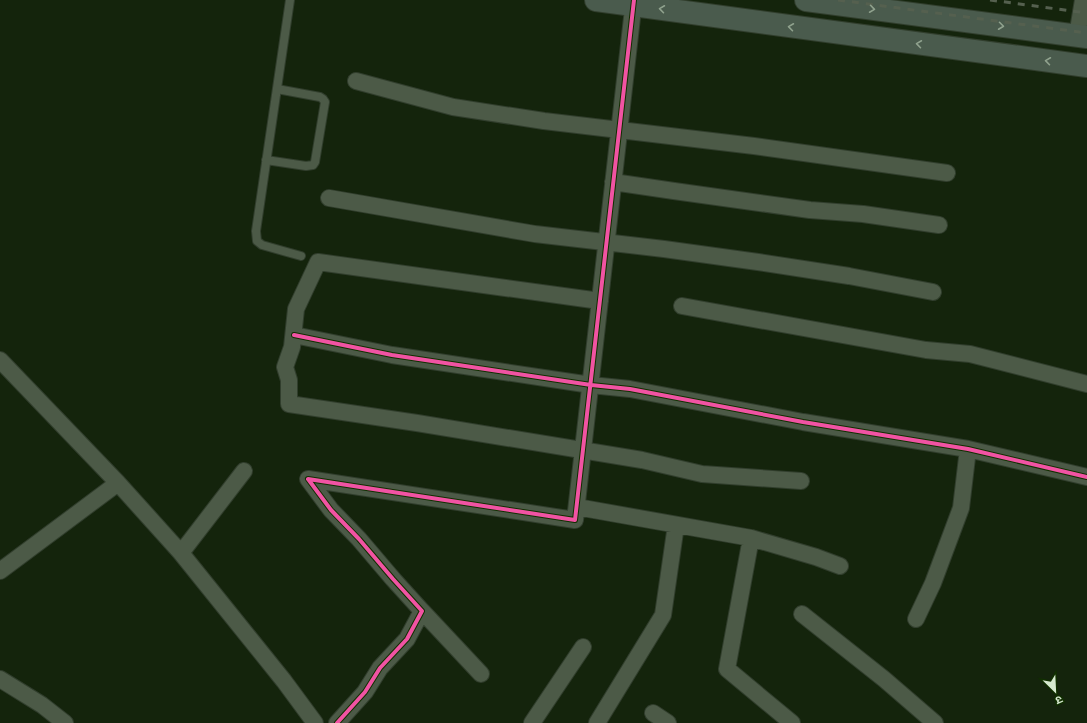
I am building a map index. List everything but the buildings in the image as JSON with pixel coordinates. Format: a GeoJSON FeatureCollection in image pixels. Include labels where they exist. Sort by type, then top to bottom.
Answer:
{"type":"FeatureCollection","features":[{"type":"Feature","properties":{"kind":"main road"},"geometry":{"type":"LineString","coordinates":[[596,0],[633,3],[1087,66]]}},
{"type":"Feature","properties":{"kind":"main road"},"geometry":{"type":"LineString","coordinates":[[806,0],[1082,37]]}},
{"type":"Feature","properties":{"kind":"street"},"geometry":{"type":"LineString","coordinates":[[1082,37],[1083,0]]}},
{"type":"Feature","properties":{"kind":"street"},"geometry":{"type":"LineString","coordinates":[[481,674],[393,580],[359,539],[331,510],[308,479],[575,520],[633,3]]}},
{"type":"Feature","properties":{"kind":"street"},"geometry":{"type":"LineString","coordinates":[[356,81],[454,107],[544,121],[762,147],[947,173]]}},
{"type":"Feature","properties":{"kind":"street"},"geometry":{"type":"LineString","coordinates":[[613,182],[810,210],[863,214],[939,226]]}},
{"type":"Feature","properties":{"kind":"street"},"geometry":{"type":"LineString","coordinates":[[329,198],[535,234],[664,249],[849,276],[932,292]]}},
{"type":"Feature","properties":{"kind":"street"},"geometry":{"type":"LineString","coordinates":[[600,301],[318,262],[296,309],[292,347],[285,367],[289,380],[289,404],[418,423],[642,460],[702,474],[801,481]]}},
{"type":"Feature","properties":{"kind":"street"},"geometry":{"type":"LineString","coordinates":[[682,306],[926,350],[970,354],[1027,370],[1087,384]]}},
{"type":"Feature","properties":{"kind":"street"},"geometry":{"type":"LineString","coordinates":[[294,335],[392,355],[591,385],[630,389],[803,422],[968,449],[1087,477]]}},
{"type":"Feature","properties":{"kind":"street"},"geometry":{"type":"LineString","coordinates":[[0,360],[182,552],[284,681],[315,723]]}},
{"type":"Feature","properties":{"kind":"street"},"geometry":{"type":"LineString","coordinates":[[916,619],[933,583],[961,508],[968,449]]}},
{"type":"Feature","properties":{"kind":"street"},"geometry":{"type":"LineString","coordinates":[[182,552],[244,471]]}},
{"type":"Feature","properties":{"kind":"street"},"geometry":{"type":"LineString","coordinates":[[0,571],[118,484]]}},
{"type":"Feature","properties":{"kind":"street"},"geometry":{"type":"LineString","coordinates":[[577,507],[751,538],[816,557],[840,566]]}},
{"type":"Feature","properties":{"kind":"street"},"geometry":{"type":"LineString","coordinates":[[597,723],[663,615],[676,525]]}},
{"type":"Feature","properties":{"kind":"street"},"geometry":{"type":"LineString","coordinates":[[751,538],[727,669],[792,723]]}},
{"type":"Feature","properties":{"kind":"street"},"geometry":{"type":"LineString","coordinates":[[337,723],[365,692],[380,668],[408,638],[422,611]]}},
{"type":"Feature","properties":{"kind":"street"},"geometry":{"type":"LineString","coordinates":[[802,614],[884,679],[935,723]]}},
{"type":"Feature","properties":{"kind":"street"},"geometry":{"type":"LineString","coordinates":[[532,723],[583,647]]}},
{"type":"Feature","properties":{"kind":"street"},"geometry":{"type":"LineString","coordinates":[[0,678],[42,705],[65,723]]}},
{"type":"Feature","properties":{"kind":"street"},"geometry":{"type":"LineString","coordinates":[[653,713],[668,723]]}},
{"type":"Feature","properties":{"kind":"lane"},"geometry":{"type":"LineString","coordinates":[[290,0],[256,230],[257,241],[262,245],[301,256]]}},
{"type":"Feature","properties":{"kind":"lane"},"geometry":{"type":"LineString","coordinates":[[266,160],[306,166],[313,165],[315,162],[325,102],[320,97],[277,89]]}},
{"type":"Feature","properties":{"kind":"railway"},"geometry":{"type":"LineString","coordinates":[[838,0],[1087,33]]}},
{"type":"Feature","properties":{"kind":"railway"},"geometry":{"type":"LineString","coordinates":[[990,0],[1087,13]]}},
{"type":"Feature","properties":{"kind":"cycle path"},"geometry":{"type":"LineString","coordinates":[[337,723],[365,692],[380,668],[407,639],[422,611],[359,539],[331,510],[308,479],[575,520],[634,0]]}},
{"type":"Feature","properties":{"kind":"cycle path"},"geometry":{"type":"LineString","coordinates":[[294,335],[392,355],[591,385],[630,389],[803,422],[968,449],[1087,477]]}}]}
